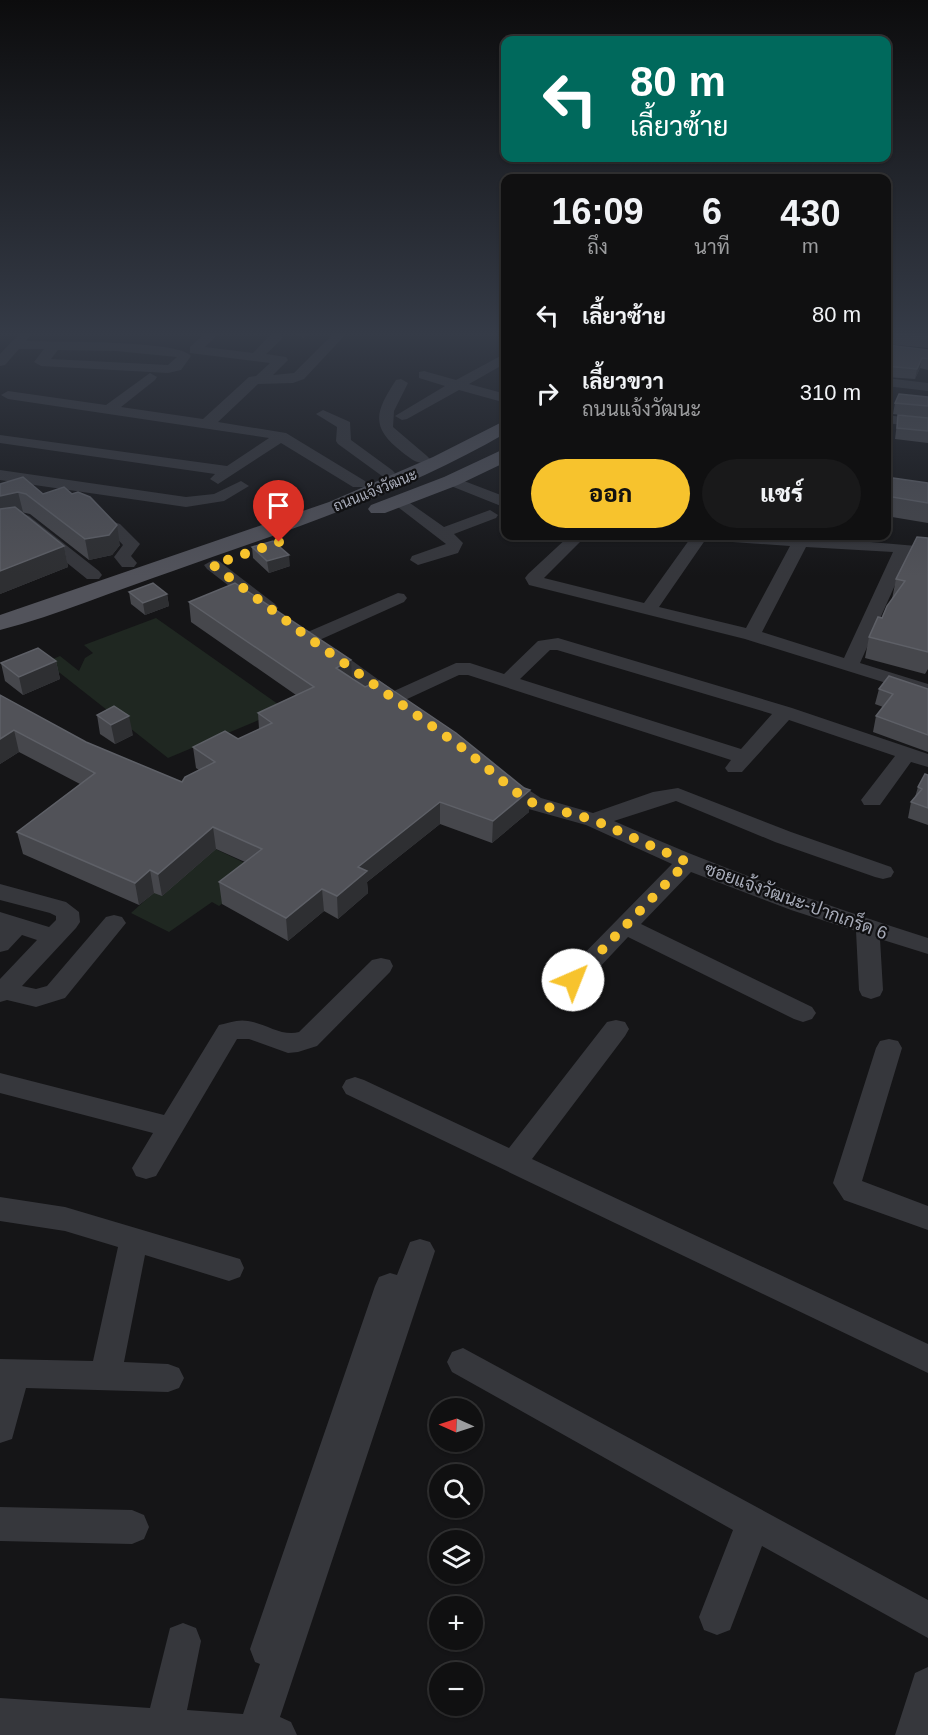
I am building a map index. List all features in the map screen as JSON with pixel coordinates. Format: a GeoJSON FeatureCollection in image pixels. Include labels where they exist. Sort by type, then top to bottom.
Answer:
{"type":"FeatureCollection","features":[{"type":"Feature","properties":{"kind":"main road","name":"ถนนแจ้งวัฒนะ"},"geometry":{"type":"LineString","coordinates":[[0,607],[359,484],[469,438],[501,420]]}},
{"type":"Feature","properties":{"kind":"main road","name":"ถนนแจ้งวัฒนะ"},"geometry":{"type":"LineString","coordinates":[[0,623],[367,494],[429,468],[501,428]]}},
{"type":"Feature","properties":{"kind":"main road"},"geometry":{"type":"LineString","coordinates":[[0,615],[394,478],[469,438]]}},
{"type":"Feature","properties":{"kind":"main road","name":"ถนนแจ้งวัฒนะ"},"geometry":{"type":"LineString","coordinates":[[0,634],[361,508],[441,473],[501,440]]}},
{"type":"Feature","properties":{"kind":"main road"},"geometry":{"type":"LineString","coordinates":[[361,508],[435,484],[501,449]]}},
{"type":"Feature","properties":{"kind":"main road","name":"ถนนแจ้งวัฒนะ"},"geometry":{"type":"LineString","coordinates":[[0,641],[400,501],[457,479],[501,457]]}},
{"type":"Feature","properties":{"kind":"street"},"geometry":{"type":"LineString","coordinates":[[136,414],[281,436],[359,484]]}},
{"type":"Feature","properties":{"kind":"street"},"geometry":{"type":"LineString","coordinates":[[207,424],[217,414]]}},
{"type":"Feature","properties":{"kind":"street"},"geometry":{"type":"LineString","coordinates":[[323,414],[345,424],[343,441],[387,473]]}},
{"type":"Feature","properties":{"kind":"street"},"geometry":{"type":"LineString","coordinates":[[384,414],[384,426],[393,437],[422,459]]}},
{"type":"Feature","properties":{"kind":"street"},"geometry":{"type":"LineString","coordinates":[[891,420],[928,424]]}},
{"type":"Feature","properties":{"kind":"street"},"geometry":{"type":"LineString","coordinates":[[193,501],[228,471],[281,436]]}},
{"type":"Feature","properties":{"kind":"street"},"geometry":{"type":"LineString","coordinates":[[0,439],[228,471]]}},
{"type":"Feature","properties":{"kind":"street"},"geometry":{"type":"LineString","coordinates":[[0,475],[193,501],[218,498],[240,486]]}},
{"type":"Feature","properties":{"kind":"street"},"geometry":{"type":"LineString","coordinates":[[457,479],[501,492]]}},
{"type":"Feature","properties":{"kind":"street"},"geometry":{"type":"LineString","coordinates":[[457,479],[501,501]]}},
{"type":"Feature","properties":{"kind":"street"},"geometry":{"type":"LineString","coordinates":[[63,499],[78,486]]}},
{"type":"Feature","properties":{"kind":"street"},"geometry":{"type":"LineString","coordinates":[[128,563],[122,557],[132,547],[132,544],[109,522],[130,493]]}},
{"type":"Feature","properties":{"kind":"street"},"geometry":{"type":"LineString","coordinates":[[400,501],[455,543],[455,548],[418,560]]}},
{"type":"Feature","properties":{"kind":"street"},"geometry":{"type":"LineString","coordinates":[[442,533],[490,515]]}},
{"type":"Feature","properties":{"kind":"street"},"geometry":{"type":"LineString","coordinates":[[0,524],[23,519],[93,575]]}},
{"type":"Feature","properties":{"kind":"street"},"geometry":{"type":"LineString","coordinates":[[574,540],[534,578],[535,581],[751,635],[928,690]]}},
{"type":"Feature","properties":{"kind":"street"},"geometry":{"type":"LineString","coordinates":[[649,608],[697,540]]}},
{"type":"Feature","properties":{"kind":"street"},"geometry":{"type":"LineString","coordinates":[[773,540],[903,548],[928,552]]}},
{"type":"Feature","properties":{"kind":"street"},"geometry":{"type":"LineString","coordinates":[[751,635],[801,542]]}},
{"type":"Feature","properties":{"kind":"street"},"geometry":{"type":"LineString","coordinates":[[849,667],[903,548]]}},
{"type":"Feature","properties":{"kind":"street"},"geometry":{"type":"LineString","coordinates":[[213,565],[314,643],[410,711]]}},
{"type":"Feature","properties":{"kind":"street"},"geometry":{"type":"LineString","coordinates":[[314,643],[398,598]]}},
{"type":"Feature","properties":{"kind":"street"},"geometry":{"type":"LineString","coordinates":[[314,643],[375,624]]}},
{"type":"Feature","properties":{"kind":"street"},"geometry":{"type":"LineString","coordinates":[[509,679],[545,645],[558,644],[785,712],[928,761]]}},
{"type":"Feature","properties":{"kind":"street"},"geometry":{"type":"LineString","coordinates":[[393,699],[463,668],[509,679],[739,763],[785,712]]}},
{"type":"Feature","properties":{"kind":"street"},"geometry":{"type":"LineString","coordinates":[[872,800],[908,754]]}},
{"type":"Feature","properties":{"kind":"street","name":"ซอยแจ้งวัฒนะ-ปากเกร็ด 6"},"geometry":{"type":"LineString","coordinates":[[485,766],[533,803],[594,820],[687,862],[799,905],[928,946]]}},
{"type":"Feature","properties":{"kind":"street"},"geometry":{"type":"LineString","coordinates":[[594,820],[661,797],[678,794],[783,837],[883,872]]}},
{"type":"Feature","properties":{"kind":"street"},"geometry":{"type":"LineString","coordinates":[[573,980],[687,862]]}},
{"type":"Feature","properties":{"kind":"street"},"geometry":{"type":"LineString","coordinates":[[0,892],[58,907],[67,912],[68,922],[2,992]]}},
{"type":"Feature","properties":{"kind":"street"},"geometry":{"type":"LineString","coordinates":[[0,944],[9,922],[54,937]]}},
{"type":"Feature","properties":{"kind":"street"},"geometry":{"type":"LineString","coordinates":[[2,992],[36,998],[56,992],[114,923]]}},
{"type":"Feature","properties":{"kind":"street"},"geometry":{"type":"LineString","coordinates":[[625,926],[803,1013]]}},
{"type":"Feature","properties":{"kind":"street"},"geometry":{"type":"LineString","coordinates":[[868,927],[871,990]]}},
{"type":"Feature","properties":{"kind":"street"},"geometry":{"type":"LineString","coordinates":[[146,1168],[228,1032],[239,1027],[252,1029],[288,1045],[299,1044],[308,1039],[381,966]]}},
{"type":"Feature","properties":{"kind":"street"},"geometry":{"type":"LineString","coordinates":[[514,1162],[616,1029]]}},
{"type":"Feature","properties":{"kind":"street"},"geometry":{"type":"LineString","coordinates":[[889,1048],[847,1183],[854,1192],[928,1218]]}},
{"type":"Feature","properties":{"kind":"street"},"geometry":{"type":"LineString","coordinates":[[2,1087],[169,1127]]}},
{"type":"Feature","properties":{"kind":"street"},"geometry":{"type":"LineString","coordinates":[[355,1087],[928,1359]]}},
{"type":"Feature","properties":{"kind":"street"},"geometry":{"type":"LineString","coordinates":[[0,1209],[65,1219],[229,1268]]}},
{"type":"Feature","properties":{"kind":"street"},"geometry":{"type":"LineString","coordinates":[[106,1375],[134,1239]]}},
{"type":"Feature","properties":{"kind":"street"},"geometry":{"type":"LineString","coordinates":[[258,1733],[420,1251]]}},
{"type":"Feature","properties":{"kind":"street"},"geometry":{"type":"LineString","coordinates":[[258,1733],[390,1286]]}},
{"type":"Feature","properties":{"kind":"street"},"geometry":{"type":"LineString","coordinates":[[464,1362],[928,1620]]}},
{"type":"Feature","properties":{"kind":"street"},"geometry":{"type":"LineString","coordinates":[[0,1428],[7,1373],[168,1378]]}},
{"type":"Feature","properties":{"kind":"street"},"geometry":{"type":"LineString","coordinates":[[0,1524],[132,1527]]}},
{"type":"Feature","properties":{"kind":"street"},"geometry":{"type":"LineString","coordinates":[[717,1617],[753,1524]]}},
{"type":"Feature","properties":{"kind":"street"},"geometry":{"type":"LineString","coordinates":[[165,1726],[183,1641]]}},
{"type":"Feature","properties":{"kind":"street"},"geometry":{"type":"LineString","coordinates":[[914,1735],[928,1686]]}},
{"type":"Feature","properties":{"kind":"street"},"geometry":{"type":"LineString","coordinates":[[0,1717],[103,1729],[165,1726],[258,1733]]}},
{"type":"Feature","properties":{"kind":"shaded area"},"geometry":{"type":"Polygon","coordinates":[[[156,618],[285,709],[168,758],[46,662],[60,656],[79,671],[85,658],[93,653],[84,645],[156,618]]]}},
{"type":"Feature","properties":{"kind":"shaded area"},"geometry":{"type":"Polygon","coordinates":[[[207,845],[264,872],[219,906],[212,902],[169,932],[131,913],[207,845]]]}},
{"type":"Feature","properties":{"kind":"building"},"geometry":{"type":"Polygon","coordinates":[[[898,415],[928,418],[928,431],[897,428],[898,415]]]}},
{"type":"Feature","properties":{"kind":"building"},"geometry":{"type":"Polygon","coordinates":[[[23,477],[43,494],[64,487],[72,494],[78,492],[90,497],[117,525],[109,535],[85,539],[26,494],[18,492],[0,496],[0,484],[23,477]]]}},
{"type":"Feature","properties":{"kind":"building"},"geometry":{"type":"Polygon","coordinates":[[[893,478],[928,483],[928,503],[891,497],[893,478]]]}},
{"type":"Feature","properties":{"kind":"building"},"geometry":{"type":"Polygon","coordinates":[[[15,507],[64,546],[0,571],[0,509],[15,507]]]}},
{"type":"Feature","properties":{"kind":"building"},"geometry":{"type":"Polygon","coordinates":[[[917,537],[928,538],[928,652],[869,637],[878,617],[882,618],[887,606],[905,581],[896,579],[917,537]]]}},
{"type":"Feature","properties":{"kind":"building"},"geometry":{"type":"Polygon","coordinates":[[[273,541],[289,555],[267,561],[252,547],[273,541]]]}},
{"type":"Feature","properties":{"kind":"building"},"geometry":{"type":"Polygon","coordinates":[[[153,583],[167,594],[143,603],[129,592],[153,583]]]}},
{"type":"Feature","properties":{"kind":"building"},"geometry":{"type":"Polygon","coordinates":[[[235,583],[351,660],[336,668],[365,687],[379,681],[456,733],[524,788],[530,790],[493,821],[440,802],[358,867],[367,871],[337,896],[322,889],[286,918],[219,882],[262,849],[213,827],[158,874],[150,870],[135,883],[17,832],[95,773],[14,730],[0,739],[0,695],[86,742],[182,782],[185,777],[215,762],[193,747],[225,731],[238,739],[272,723],[258,713],[314,687],[189,602],[235,583]]]}},
{"type":"Feature","properties":{"kind":"building"},"geometry":{"type":"Polygon","coordinates":[[[38,648],[56,661],[19,677],[1,663],[38,648]]]}},
{"type":"Feature","properties":{"kind":"building"},"geometry":{"type":"Polygon","coordinates":[[[889,676],[928,689],[928,735],[876,716],[893,694],[879,689],[889,676]]]}},
{"type":"Feature","properties":{"kind":"building"},"geometry":{"type":"Polygon","coordinates":[[[114,706],[129,716],[111,725],[97,715],[114,706]]]}},
{"type":"Feature","properties":{"kind":"building"},"geometry":{"type":"Polygon","coordinates":[[[925,774],[928,775],[928,808],[911,802],[922,789],[918,787],[925,774]]]}},
{"type":"Feature","properties":{"kind":"route"},"geometry":{"type":"LineString","coordinates":[[279,542],[213,565],[309,638],[464,749],[521,796],[533,803],[594,820],[687,862],[573,980]]}}]}
